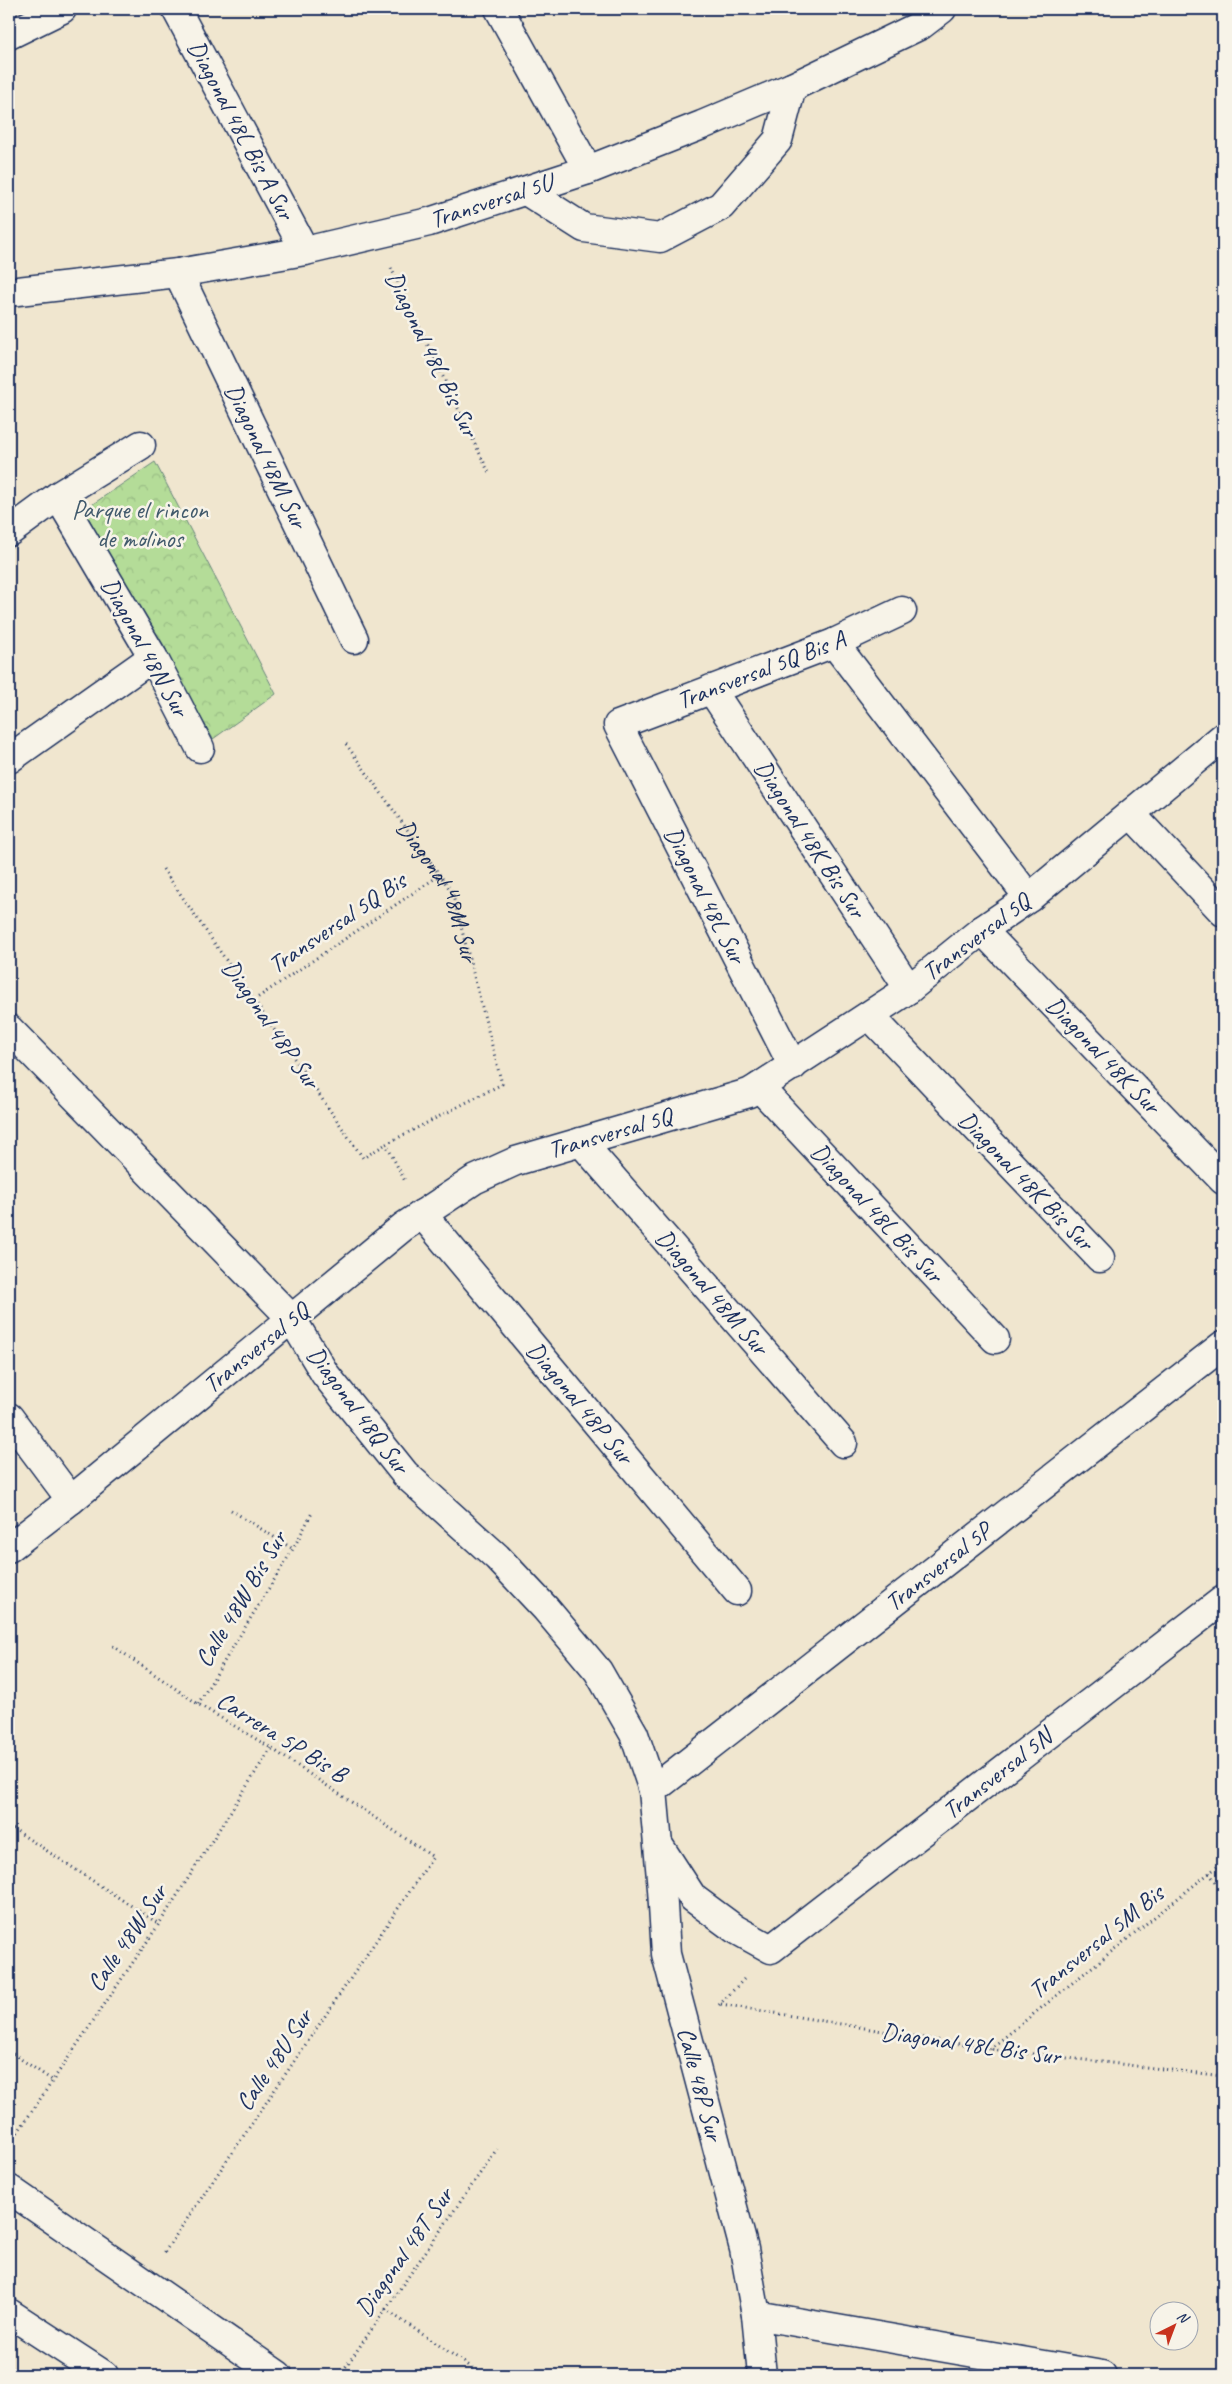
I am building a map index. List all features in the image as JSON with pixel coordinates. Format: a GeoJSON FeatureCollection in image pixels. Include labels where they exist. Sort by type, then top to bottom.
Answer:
{"type":"FeatureCollection","features":[{"type":"Feature","properties":{"kind":"street"},"geometry":{"type":"LineString","coordinates":[[9,35],[62,9]]}},
{"type":"Feature","properties":{"kind":"street","name":"Diagonal 48L Bis A Sur"},"geometry":{"type":"LineString","coordinates":[[176,9],[305,251]]}},
{"type":"Feature","properties":{"kind":"street"},"geometry":{"type":"LineString","coordinates":[[499,9],[588,170]]}},
{"type":"Feature","properties":{"kind":"street","name":"Transversal 5U"},"geometry":{"type":"LineString","coordinates":[[9,292],[178,273],[305,251],[429,222],[588,170],[792,87],[920,25],[942,9]]}},
{"type":"Feature","properties":{"kind":"street"},"geometry":{"type":"LineString","coordinates":[[526,191],[584,228],[660,238],[721,206],[778,140],[792,87]]}},
{"type":"Feature","properties":{"kind":"street","name":"Diagonal 48M Sur"},"geometry":{"type":"LineString","coordinates":[[178,273],[354,639]]}},
{"type":"Feature","properties":{"kind":"street"},"geometry":{"type":"LineString","coordinates":[[9,532],[58,496],[141,445]]}},
{"type":"Feature","properties":{"kind":"street","name":"Diagonal 48N Sur"},"geometry":{"type":"LineString","coordinates":[[58,496],[153,657],[200,748]]}},
{"type":"Feature","properties":{"kind":"street","name":"Transversal 5Q Bis A"},"geometry":{"type":"LineString","coordinates":[[618,725],[834,643],[902,611]]}},
{"type":"Feature","properties":{"kind":"street"},"geometry":{"type":"LineString","coordinates":[[834,643],[1029,898]]}},
{"type":"Feature","properties":{"kind":"street"},"geometry":{"type":"LineString","coordinates":[[9,759],[153,657]]}},
{"type":"Feature","properties":{"kind":"street","name":"Diagonal 48K Bis Sur"},"geometry":{"type":"LineString","coordinates":[[711,689],[909,989]]}},
{"type":"Feature","properties":{"kind":"street","name":"Diagonal 48L Sur"},"geometry":{"type":"LineString","coordinates":[[618,725],[793,1066]]}},
{"type":"Feature","properties":{"kind":"street","name":"Transversal 5Q"},"geometry":{"type":"LineString","coordinates":[[9,1548],[71,1500],[403,1227],[422,1214],[474,1180],[516,1161],[759,1088],[909,989],[982,930],[1029,898],[1223,737]]}},
{"type":"Feature","properties":{"kind":"street"},"geometry":{"type":"LineString","coordinates":[[1131,814],[1223,912]]}},
{"type":"Feature","properties":{"kind":"street","name":"Diagonal 48K Sur"},"geometry":{"type":"LineString","coordinates":[[982,930],[1223,1180]]}},
{"type":"Feature","properties":{"kind":"street","name":"Diagonal 48K Bis Sur"},"geometry":{"type":"LineString","coordinates":[[870,1016],[1100,1258]]}},
{"type":"Feature","properties":{"kind":"street","name":"Diagonal 48Q Sur"},"geometry":{"type":"LineString","coordinates":[[9,1029],[292,1319],[325,1374],[405,1474],[497,1557],[546,1609],[598,1671],[634,1734],[652,1790]]}},
{"type":"Feature","properties":{"kind":"street","name":"Diagonal 48L Bis Sur"},"geometry":{"type":"LineString","coordinates":[[759,1088],[995,1339]]}},
{"type":"Feature","properties":{"kind":"street","name":"Diagonal 48M Sur"},"geometry":{"type":"LineString","coordinates":[[581,1142],[843,1443]]}},
{"type":"Feature","properties":{"kind":"street","name":"Diagonal 48P Sur"},"geometry":{"type":"LineString","coordinates":[[422,1214],[737,1591]]}},
{"type":"Feature","properties":{"kind":"street","name":"Transversal 5P"},"geometry":{"type":"LineString","coordinates":[[652,1790],[1223,1345]]}},
{"type":"Feature","properties":{"kind":"street"},"geometry":{"type":"LineString","coordinates":[[9,1418],[71,1500]]}},
{"type":"Feature","properties":{"kind":"street","name":"Transversal 5N"},"geometry":{"type":"LineString","coordinates":[[771,1949],[1223,1600]]}},
{"type":"Feature","properties":{"kind":"street","name":"Calle 48P Sur"},"geometry":{"type":"LineString","coordinates":[[652,1790],[662,1889],[666,1954],[744,2249],[756,2315],[762,2375]]}},
{"type":"Feature","properties":{"kind":"street"},"geometry":{"type":"LineString","coordinates":[[656,1839],[693,1898],[735,1929],[771,1949]]}},
{"type":"Feature","properties":{"kind":"street"},"geometry":{"type":"LineString","coordinates":[[9,2189],[144,2283],[263,2371]]}},
{"type":"Feature","properties":{"kind":"street"},"geometry":{"type":"LineString","coordinates":[[9,2313],[104,2375]]}},
{"type":"Feature","properties":{"kind":"street"},"geometry":{"type":"LineString","coordinates":[[756,2315],[1102,2375]]}},
{"type":"Feature","properties":{"kind":"path","name":"Diagonal 48L Bis Sur"},"geometry":{"type":"LineString","coordinates":[[375,236],[489,473]]}},
{"type":"Feature","properties":{"kind":"path","name":"Diagonal 48M Sur"},"geometry":{"type":"LineString","coordinates":[[346,744],[452,892],[502,1084],[386,1144]]}},
{"type":"Feature","properties":{"kind":"path","name":"Diagonal 48P Sur"},"geometry":{"type":"LineString","coordinates":[[163,869],[363,1158],[386,1144]]}},
{"type":"Feature","properties":{"kind":"path","name":"Transversal 5Q Bis"},"geometry":{"type":"LineString","coordinates":[[254,1000],[440,875]]}},
{"type":"Feature","properties":{"kind":"path"},"geometry":{"type":"LineString","coordinates":[[386,1144],[422,1214]]}},
{"type":"Feature","properties":{"kind":"path"},"geometry":{"type":"LineString","coordinates":[[231,1510],[293,1549]]}},
{"type":"Feature","properties":{"kind":"path","name":"Calle 48W Bis Sur"},"geometry":{"type":"LineString","coordinates":[[198,1704],[293,1549],[313,1511]]}},
{"type":"Feature","properties":{"kind":"path","name":"Carrera 5P Bis B"},"geometry":{"type":"LineString","coordinates":[[113,1646],[198,1704],[271,1748],[433,1857]]}},
{"type":"Feature","properties":{"kind":"path","name":"Calle 48W Sur"},"geometry":{"type":"LineString","coordinates":[[9,2145],[159,1924],[271,1748]]}},
{"type":"Feature","properties":{"kind":"path"},"geometry":{"type":"LineString","coordinates":[[9,1826],[159,1924]]}},
{"type":"Feature","properties":{"kind":"path","name":"Calle 48U Sur"},"geometry":{"type":"LineString","coordinates":[[144,2283],[433,1857]]}},
{"type":"Feature","properties":{"kind":"path","name":"Transversal 5M Bis"},"geometry":{"type":"LineString","coordinates":[[990,2049],[1223,1862]]}},
{"type":"Feature","properties":{"kind":"path"},"geometry":{"type":"LineString","coordinates":[[1209,1873],[1223,1891]]}},
{"type":"Feature","properties":{"kind":"path"},"geometry":{"type":"LineString","coordinates":[[686,2030],[720,2004],[771,1949]]}},
{"type":"Feature","properties":{"kind":"path","name":"Diagonal 48L Bis Sur"},"geometry":{"type":"LineString","coordinates":[[720,2004],[990,2049],[1223,2076]]}},
{"type":"Feature","properties":{"kind":"path"},"geometry":{"type":"LineString","coordinates":[[9,2051],[52,2080]]}},
{"type":"Feature","properties":{"kind":"path","name":"Diagonal 48T Sur"},"geometry":{"type":"LineString","coordinates":[[340,2375],[496,2149]]}},
{"type":"Feature","properties":{"kind":"path"},"geometry":{"type":"LineString","coordinates":[[384,2310],[483,2375]]}},
{"type":"Feature","properties":{"kind":"green space","name":"Parque el rincon de molinos"},"geometry":{"type":"Polygon","coordinates":[[[155,462],[276,694],[213,739],[84,510],[155,462]]]}}]}
